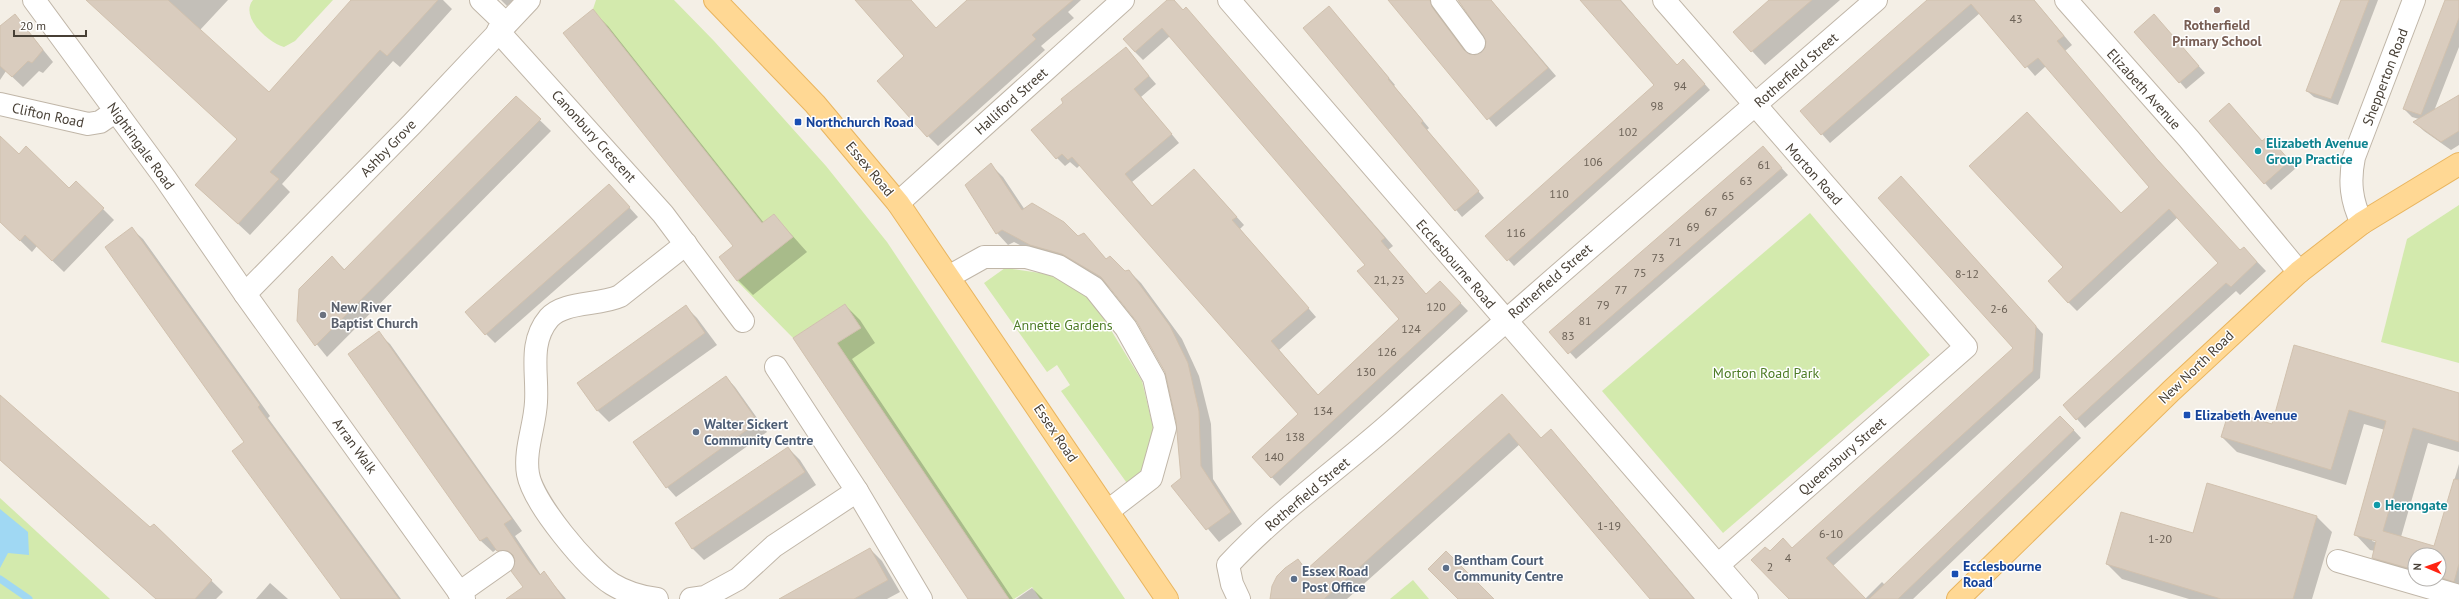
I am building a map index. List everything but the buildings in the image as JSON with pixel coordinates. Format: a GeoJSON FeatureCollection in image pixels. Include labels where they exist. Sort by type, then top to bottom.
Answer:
{"type":"FeatureCollection","features":[{"type":"Feature","properties":{"kind":"main road","name":"Essex Road"},"geometry":{"type":"LineString","coordinates":[[715,0],[815,104],[898,203],[950,276],[1167,599]]}},
{"type":"Feature","properties":{"kind":"main road","name":"New North Road"},"geometry":{"type":"LineString","coordinates":[[1958,599],[2171,391],[2299,272],[2362,223],[2459,164]]}},
{"type":"Feature","properties":{"kind":"street","name":"Canonbury Crescent"},"geometry":{"type":"LineString","coordinates":[[481,0],[502,28],[686,244],[743,321]]}},
{"type":"Feature","properties":{"kind":"street","name":"Ashby Grove"},"geometry":{"type":"LineString","coordinates":[[245,294],[412,124],[529,0]]}},
{"type":"Feature","properties":{"kind":"street","name":"Halliford Street"},"geometry":{"type":"LineString","coordinates":[[898,203],[1123,0]]}},
{"type":"Feature","properties":{"kind":"street","name":"Ecclesbourne Road"},"geometry":{"type":"LineString","coordinates":[[1229,0],[1747,599]]}},
{"type":"Feature","properties":{"kind":"street"},"geometry":{"type":"LineString","coordinates":[[1442,0],[1474,43]]}},
{"type":"Feature","properties":{"kind":"street","name":"Morton Road"},"geometry":{"type":"LineString","coordinates":[[1664,0],[1754,106],[1966,347]]}},
{"type":"Feature","properties":{"kind":"street","name":"Rotherfield Street"},"geometry":{"type":"LineString","coordinates":[[1239,599],[1232,584],[1228,565],[1254,538],[1369,442],[1505,320],[1876,0]]}},
{"type":"Feature","properties":{"kind":"street","name":"Elizabeth Avenue"},"geometry":{"type":"LineString","coordinates":[[2066,0],[2189,139],[2299,272]]}},
{"type":"Feature","properties":{"kind":"street","name":"Shepperton Road"},"geometry":{"type":"LineString","coordinates":[[2362,223],[2355,210],[2350,186],[2350,176],[2354,157],[2414,0]]}},
{"type":"Feature","properties":{"kind":"street","name":"Nightingale Road"},"geometry":{"type":"LineString","coordinates":[[42,3],[245,294]]}},
{"type":"Feature","properties":{"kind":"street","name":"Clifton Road"},"geometry":{"type":"LineString","coordinates":[[0,104],[88,124],[100,122],[116,111]]}},
{"type":"Feature","properties":{"kind":"street"},"geometry":{"type":"LineString","coordinates":[[657,599],[643,598],[612,584],[593,569],[537,499],[528,474],[528,448],[536,403],[534,364],[540,331],[550,317],[564,307],[608,302],[620,296],[686,244]]}},
{"type":"Feature","properties":{"kind":"street"},"geometry":{"type":"LineString","coordinates":[[950,276],[984,257],[1026,257],[1058,266],[1094,288],[1126,328],[1154,378],[1165,428],[1151,478],[1108,511]]}},
{"type":"Feature","properties":{"kind":"street","name":"Arran Walk"},"geometry":{"type":"LineString","coordinates":[[245,294],[462,596]]}},
{"type":"Feature","properties":{"kind":"street","name":"Queensbury Street"},"geometry":{"type":"LineString","coordinates":[[1718,565],[1966,347]]}},
{"type":"Feature","properties":{"kind":"street"},"geometry":{"type":"LineString","coordinates":[[776,367],[857,491],[921,599]]}},
{"type":"Feature","properties":{"kind":"street"},"geometry":{"type":"LineString","coordinates":[[691,599],[705,597],[738,579],[774,546],[857,491]]}},
{"type":"Feature","properties":{"kind":"street"},"geometry":{"type":"LineString","coordinates":[[2338,561],[2459,596]]}},
{"type":"Feature","properties":{"kind":"street"},"geometry":{"type":"LineString","coordinates":[[462,596],[503,562]]}},
{"type":"Feature","properties":{"kind":"green space"},"geometry":{"type":"Polygon","coordinates":[[[253,0],[333,0],[295,41],[284,47],[278,45],[264,35],[253,21],[250,14],[250,7],[253,0]]]}},
{"type":"Feature","properties":{"kind":"green space"},"geometry":{"type":"Polygon","coordinates":[[[596,0],[674,0],[714,41],[826,166],[887,242],[1125,599],[1040,599],[1032,587],[1014,599],[1009,599],[837,343],[861,328],[845,304],[793,338],[737,281],[793,237],[774,214],[762,223],[593,9],[596,0]]]}},
{"type":"Feature","properties":{"kind":"green space"},"geometry":{"type":"Polygon","coordinates":[[[2459,205],[2459,363],[2381,342],[2407,239],[2459,205]]]}},
{"type":"Feature","properties":{"kind":"green space","name":"Morton Road Park"},"geometry":{"type":"Polygon","coordinates":[[[1810,213],[1930,355],[1723,533],[1602,391],[1810,213]]]}},
{"type":"Feature","properties":{"kind":"green space","name":"Annette Gardens"},"geometry":{"type":"Polygon","coordinates":[[[1005,268],[1047,274],[1089,294],[1142,381],[1153,427],[1147,470],[1129,486],[1061,391],[1070,385],[1057,365],[1047,372],[984,283],[1005,268]]]}},
{"type":"Feature","properties":{"kind":"green space"},"geometry":{"type":"Polygon","coordinates":[[[0,498],[110,599],[0,599],[0,498]]]}},
{"type":"Feature","properties":{"kind":"green space"},"geometry":{"type":"Polygon","coordinates":[[[1413,580],[1429,599],[1390,599],[1413,580]]]}},
{"type":"Feature","properties":{"kind":"water"},"geometry":{"type":"Polygon","coordinates":[[[0,509],[28,532],[29,555],[8,553],[0,568],[0,509]]]}},
{"type":"Feature","properties":{"kind":"waterway"},"geometry":{"type":"LineString","coordinates":[[0,579],[29,599]]}},
{"type":"Feature","properties":{"kind":"place","name":"Rotherfield Primary School"},"geometry":{"type":"Point","coordinates":[2217,10]}},
{"type":"Feature","properties":{"kind":"place","name":"Northchurch Road"},"geometry":{"type":"Point","coordinates":[798,122]}},
{"type":"Feature","properties":{"kind":"place","name":"Elizabeth Avenue Group Practice"},"geometry":{"type":"Point","coordinates":[2258,151]}},
{"type":"Feature","properties":{"kind":"place","name":"New River Baptist Church"},"geometry":{"type":"Point","coordinates":[323,315]}},
{"type":"Feature","properties":{"kind":"place","name":"Elizabeth Avenue"},"geometry":{"type":"Point","coordinates":[2187,415]}},
{"type":"Feature","properties":{"kind":"place","name":"Walter Sickert Community Centre"},"geometry":{"type":"Point","coordinates":[696,432]}},
{"type":"Feature","properties":{"kind":"place","name":"Herongate"},"geometry":{"type":"Point","coordinates":[2377,505]}},
{"type":"Feature","properties":{"kind":"place","name":"Bentham Court Community Centre"},"geometry":{"type":"Point","coordinates":[1446,568]}},
{"type":"Feature","properties":{"kind":"place","name":"Ecclesbourne Road"},"geometry":{"type":"Point","coordinates":[1955,574]}},
{"type":"Feature","properties":{"kind":"place","name":"Essex Road Post Office"},"geometry":{"type":"Point","coordinates":[1294,579]}}]}
